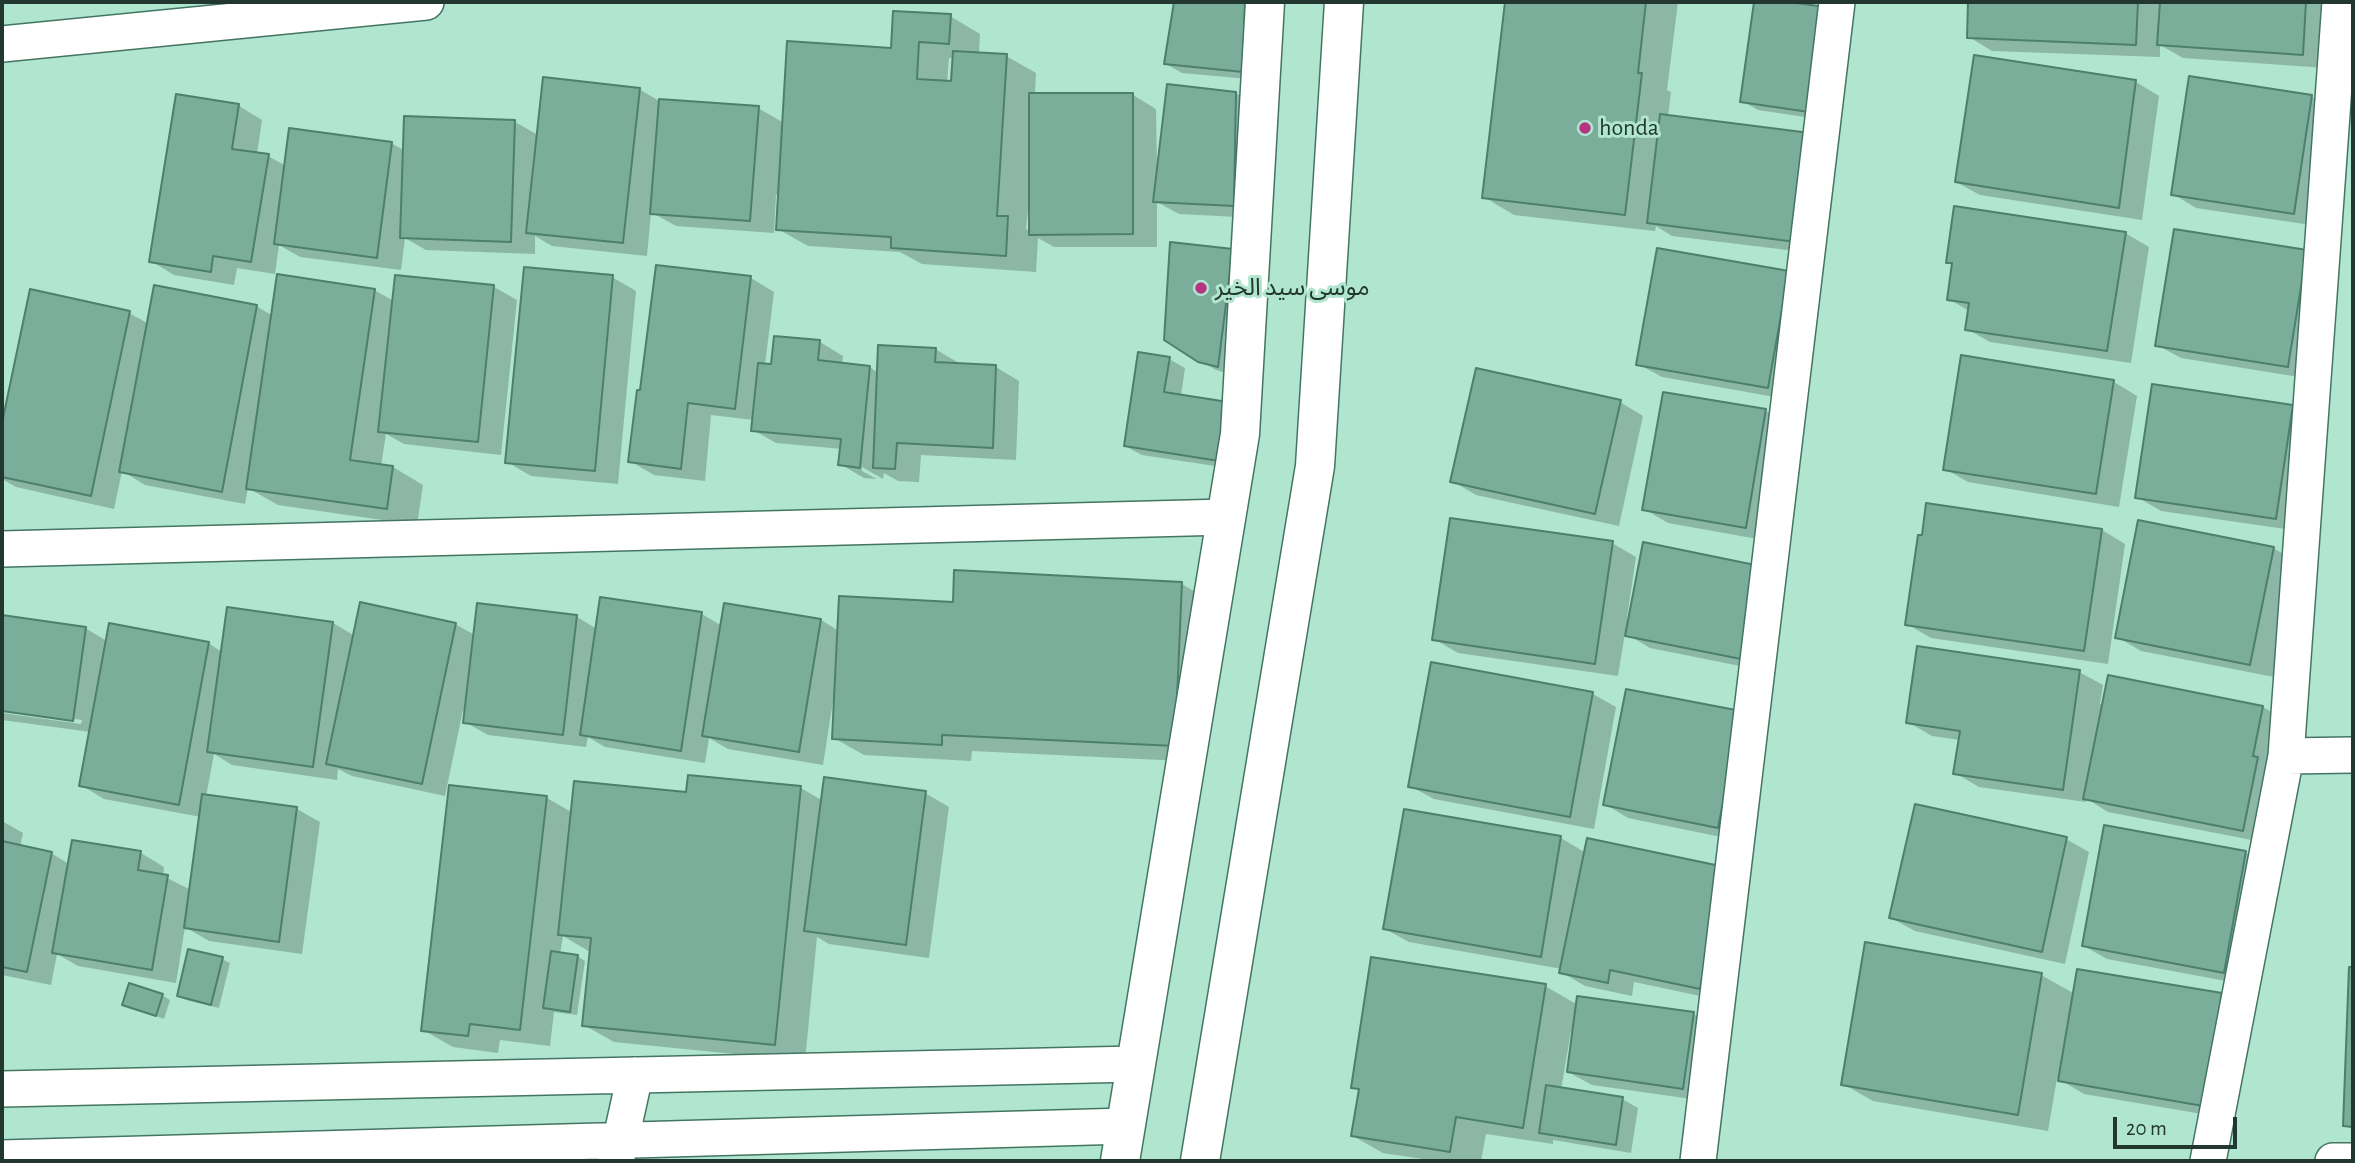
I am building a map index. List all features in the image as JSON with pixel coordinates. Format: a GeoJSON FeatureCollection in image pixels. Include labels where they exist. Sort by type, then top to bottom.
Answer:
{"type":"FeatureCollection","features":[{"type":"Feature","properties":{"kind":"main road"},"geometry":{"type":"LineString","coordinates":[[1123,1144],[1240,434],[1265,2]]}},
{"type":"Feature","properties":{"kind":"main road"},"geometry":{"type":"LineString","coordinates":[[1200,1161],[1315,466],[1344,2]]}},
{"type":"Feature","properties":{"kind":"street"},"geometry":{"type":"LineString","coordinates":[[2,44],[426,2]]}},
{"type":"Feature","properties":{"kind":"street"},"geometry":{"type":"LineString","coordinates":[[1698,1161],[1837,2]]}},
{"type":"Feature","properties":{"kind":"street"},"geometry":{"type":"LineString","coordinates":[[2208,1161],[2286,757],[2340,2]]}},
{"type":"Feature","properties":{"kind":"street"},"geometry":{"type":"LineString","coordinates":[[2,548],[1226,517]]}},
{"type":"Feature","properties":{"kind":"street"},"geometry":{"type":"LineString","coordinates":[[2286,757],[2353,755]]}},
{"type":"Feature","properties":{"kind":"street"},"geometry":{"type":"LineString","coordinates":[[2,1089],[1136,1064]]}},
{"type":"Feature","properties":{"kind":"street"},"geometry":{"type":"LineString","coordinates":[[618,1151],[635,1075]]}},
{"type":"Feature","properties":{"kind":"street"},"geometry":{"type":"LineString","coordinates":[[2,1158],[1123,1144]]}},
{"type":"Feature","properties":{"kind":"street"},"geometry":{"type":"LineString","coordinates":[[2333,1161],[2353,1161]]}},
{"type":"Feature","properties":{"kind":"building"},"geometry":{"type":"Polygon","coordinates":[[[1174,2],[1245,2],[1243,72],[1164,64],[1174,2]]]}},
{"type":"Feature","properties":{"kind":"building"},"geometry":{"type":"Polygon","coordinates":[[[1505,2],[1646,2],[1638,73],[1642,73],[1625,215],[1482,198],[1505,2]]]}},
{"type":"Feature","properties":{"kind":"building"},"geometry":{"type":"Polygon","coordinates":[[[1754,2],[1790,2],[1825,7],[1809,112],[1740,102],[1754,2]]]}},
{"type":"Feature","properties":{"kind":"building"},"geometry":{"type":"Polygon","coordinates":[[[1968,2],[2138,2],[2136,45],[1967,38],[1968,2]]]}},
{"type":"Feature","properties":{"kind":"building"},"geometry":{"type":"Polygon","coordinates":[[[2160,2],[2306,2],[2303,55],[2157,45],[2160,2]]]}},
{"type":"Feature","properties":{"kind":"building"},"geometry":{"type":"Polygon","coordinates":[[[893,11],[951,14],[949,44],[919,42],[917,79],[951,81],[953,51],[1007,54],[997,216],[1008,216],[1006,256],[891,248],[891,237],[776,230],[787,41],[891,48],[893,11]]]}},
{"type":"Feature","properties":{"kind":"building"},"geometry":{"type":"Polygon","coordinates":[[[1974,55],[2136,80],[2119,208],[1955,182],[1974,55]]]}},
{"type":"Feature","properties":{"kind":"building"},"geometry":{"type":"Polygon","coordinates":[[[2189,76],[2312,95],[2294,214],[2171,195],[2189,76]]]}},
{"type":"Feature","properties":{"kind":"building"},"geometry":{"type":"Polygon","coordinates":[[[543,77],[640,88],[623,243],[526,233],[543,77]]]}},
{"type":"Feature","properties":{"kind":"building"},"geometry":{"type":"Polygon","coordinates":[[[1167,84],[1236,92],[1234,206],[1153,202],[1167,84]]]}},
{"type":"Feature","properties":{"kind":"building"},"geometry":{"type":"Polygon","coordinates":[[[1029,93],[1133,93],[1133,234],[1029,235],[1029,93]]]}},
{"type":"Feature","properties":{"kind":"building"},"geometry":{"type":"Polygon","coordinates":[[[176,94],[239,104],[232,149],[269,154],[251,262],[213,256],[211,272],[149,262],[176,94]]]}},
{"type":"Feature","properties":{"kind":"building"},"geometry":{"type":"Polygon","coordinates":[[[659,99],[759,106],[750,221],[650,214],[659,99]]]}},
{"type":"Feature","properties":{"kind":"building"},"geometry":{"type":"Polygon","coordinates":[[[1660,114],[1810,133],[1796,242],[1647,223],[1660,114]]]}},
{"type":"Feature","properties":{"kind":"building"},"geometry":{"type":"Polygon","coordinates":[[[404,116],[515,120],[511,242],[400,238],[404,116]]]}},
{"type":"Feature","properties":{"kind":"building"},"geometry":{"type":"Polygon","coordinates":[[[289,128],[392,142],[377,258],[274,244],[289,128]]]}},
{"type":"Feature","properties":{"kind":"building"},"geometry":{"type":"Polygon","coordinates":[[[1954,206],[2126,232],[2107,351],[1965,330],[1969,303],[1947,300],[1952,263],[1946,263],[1954,206]]]}},
{"type":"Feature","properties":{"kind":"building"},"geometry":{"type":"Polygon","coordinates":[[[2174,229],[2307,250],[2288,367],[2155,346],[2174,229]]]}},
{"type":"Feature","properties":{"kind":"building"},"geometry":{"type":"Polygon","coordinates":[[[1170,242],[1233,249],[1218,367],[1198,362],[1164,340],[1170,242]]]}},
{"type":"Feature","properties":{"kind":"building"},"geometry":{"type":"Polygon","coordinates":[[[1657,248],[1789,271],[1768,388],[1636,365],[1657,248]]]}},
{"type":"Feature","properties":{"kind":"building"},"geometry":{"type":"Polygon","coordinates":[[[656,265],[751,276],[735,409],[688,403],[681,469],[628,462],[656,265]]]}},
{"type":"Feature","properties":{"kind":"building"},"geometry":{"type":"Polygon","coordinates":[[[524,267],[613,275],[595,471],[505,463],[524,267]]]}},
{"type":"Feature","properties":{"kind":"building"},"geometry":{"type":"Polygon","coordinates":[[[277,274],[375,289],[350,460],[393,466],[387,509],[246,489],[277,274]]]}},
{"type":"Feature","properties":{"kind":"building"},"geometry":{"type":"Polygon","coordinates":[[[395,275],[494,285],[478,442],[378,432],[395,275]]]}},
{"type":"Feature","properties":{"kind":"building"},"geometry":{"type":"Polygon","coordinates":[[[154,285],[257,305],[222,492],[119,472],[154,285]]]}},
{"type":"Feature","properties":{"kind":"building"},"geometry":{"type":"Polygon","coordinates":[[[30,289],[130,311],[91,496],[2,477],[2,423],[30,289]]]}},
{"type":"Feature","properties":{"kind":"building"},"geometry":{"type":"Polygon","coordinates":[[[774,336],[820,340],[818,360],[870,366],[860,468],[838,465],[841,439],[751,431],[758,363],[771,364],[774,336]]]}},
{"type":"Feature","properties":{"kind":"building"},"geometry":{"type":"Polygon","coordinates":[[[878,345],[936,348],[935,362],[996,365],[993,448],[897,443],[895,469],[873,468],[878,345]]]}},
{"type":"Feature","properties":{"kind":"building"},"geometry":{"type":"Polygon","coordinates":[[[1138,352],[1170,357],[1164,392],[1228,402],[1219,461],[1124,446],[1138,352]]]}},
{"type":"Feature","properties":{"kind":"building"},"geometry":{"type":"Polygon","coordinates":[[[1961,355],[2114,380],[2096,494],[1943,470],[1961,355]]]}},
{"type":"Feature","properties":{"kind":"building"},"geometry":{"type":"Polygon","coordinates":[[[1476,368],[1621,400],[1595,514],[1450,482],[1476,368]]]}},
{"type":"Feature","properties":{"kind":"building"},"geometry":{"type":"Polygon","coordinates":[[[2152,384],[2293,405],[2276,519],[2135,498],[2152,384]]]}},
{"type":"Feature","properties":{"kind":"building"},"geometry":{"type":"Polygon","coordinates":[[[1663,392],[1766,409],[1746,528],[1642,510],[1663,392]]]}},
{"type":"Feature","properties":{"kind":"building"},"geometry":{"type":"Polygon","coordinates":[[[1926,503],[2102,529],[2084,651],[1905,625],[1918,535],[1922,535],[1926,503]]]}},
{"type":"Feature","properties":{"kind":"building"},"geometry":{"type":"Polygon","coordinates":[[[1450,518],[1613,541],[1595,664],[1432,640],[1450,518]]]}},
{"type":"Feature","properties":{"kind":"building"},"geometry":{"type":"Polygon","coordinates":[[[2138,520],[2274,547],[2250,665],[2115,638],[2138,520]]]}},
{"type":"Feature","properties":{"kind":"building"},"geometry":{"type":"Polygon","coordinates":[[[1643,542],[1760,566],[1741,659],[1625,636],[1643,542]]]}},
{"type":"Feature","properties":{"kind":"building"},"geometry":{"type":"Polygon","coordinates":[[[954,570],[1182,582],[1175,746],[942,735],[942,745],[832,739],[839,596],[953,602],[954,570]]]}},
{"type":"Feature","properties":{"kind":"building"},"geometry":{"type":"Polygon","coordinates":[[[600,597],[702,612],[681,751],[580,735],[600,597]]]}},
{"type":"Feature","properties":{"kind":"building"},"geometry":{"type":"Polygon","coordinates":[[[360,602],[456,623],[422,784],[326,764],[360,602]]]}},
{"type":"Feature","properties":{"kind":"building"},"geometry":{"type":"Polygon","coordinates":[[[477,603],[577,615],[563,735],[463,723],[477,603]]]}},
{"type":"Feature","properties":{"kind":"building"},"geometry":{"type":"Polygon","coordinates":[[[724,603],[821,619],[799,752],[702,736],[724,603]]]}},
{"type":"Feature","properties":{"kind":"building"},"geometry":{"type":"Polygon","coordinates":[[[227,607],[333,622],[313,767],[207,752],[227,607]]]}},
{"type":"Feature","properties":{"kind":"building"},"geometry":{"type":"Polygon","coordinates":[[[2,615],[86,627],[73,721],[2,711],[2,615]]]}},
{"type":"Feature","properties":{"kind":"building"},"geometry":{"type":"Polygon","coordinates":[[[109,623],[209,642],[179,805],[79,786],[109,623]]]}},
{"type":"Feature","properties":{"kind":"building"},"geometry":{"type":"Polygon","coordinates":[[[1917,646],[2080,670],[2063,790],[1953,774],[1960,731],[1906,723],[1917,646]]]}},
{"type":"Feature","properties":{"kind":"building"},"geometry":{"type":"Polygon","coordinates":[[[1431,662],[1593,692],[1570,817],[1408,787],[1431,662]]]}},
{"type":"Feature","properties":{"kind":"building"},"geometry":{"type":"Polygon","coordinates":[[[2108,675],[2263,706],[2253,756],[2258,757],[2243,831],[2083,799],[2108,675]]]}},
{"type":"Feature","properties":{"kind":"building"},"geometry":{"type":"Polygon","coordinates":[[[1626,689],[1741,711],[1718,828],[1603,805],[1626,689]]]}},
{"type":"Feature","properties":{"kind":"building"},"geometry":{"type":"Polygon","coordinates":[[[688,775],[801,786],[775,1045],[582,1026],[591,938],[558,935],[574,781],[686,792],[688,775]]]}},
{"type":"Feature","properties":{"kind":"building"},"geometry":{"type":"Polygon","coordinates":[[[824,777],[926,791],[906,945],[804,931],[824,777]]]}},
{"type":"Feature","properties":{"kind":"building"},"geometry":{"type":"Polygon","coordinates":[[[449,785],[547,796],[520,1030],[470,1024],[468,1036],[421,1031],[449,785]]]}},
{"type":"Feature","properties":{"kind":"building"},"geometry":{"type":"Polygon","coordinates":[[[202,794],[297,807],[279,942],[184,928],[202,794]]]}},
{"type":"Feature","properties":{"kind":"building"},"geometry":{"type":"Polygon","coordinates":[[[1915,804],[2067,837],[2042,952],[1889,918],[1915,804]]]}},
{"type":"Feature","properties":{"kind":"building"},"geometry":{"type":"Polygon","coordinates":[[[1404,809],[1561,836],[1541,957],[1383,929],[1404,809]]]}},
{"type":"Feature","properties":{"kind":"building"},"geometry":{"type":"Polygon","coordinates":[[[2104,825],[2246,851],[2224,973],[2082,946],[2104,825]]]}},
{"type":"Feature","properties":{"kind":"building"},"geometry":{"type":"Polygon","coordinates":[[[1587,838],[1725,867],[1700,989],[1610,970],[1608,983],[1559,973],[1587,838]]]}},
{"type":"Feature","properties":{"kind":"building"},"geometry":{"type":"Polygon","coordinates":[[[72,840],[141,851],[138,870],[168,875],[152,970],[52,953],[72,840]]]}},
{"type":"Feature","properties":{"kind":"building"},"geometry":{"type":"Polygon","coordinates":[[[2,841],[52,852],[27,972],[2,967],[2,841]]]}},
{"type":"Feature","properties":{"kind":"building"},"geometry":{"type":"Polygon","coordinates":[[[1865,942],[2042,973],[2018,1115],[1841,1085],[1865,942]]]}},
{"type":"Feature","properties":{"kind":"building"},"geometry":{"type":"Polygon","coordinates":[[[188,949],[223,957],[211,1005],[177,996],[188,949]]]}},
{"type":"Feature","properties":{"kind":"building"},"geometry":{"type":"Polygon","coordinates":[[[551,951],[578,955],[570,1012],[543,1008],[551,951]]]}},
{"type":"Feature","properties":{"kind":"building"},"geometry":{"type":"Polygon","coordinates":[[[1371,957],[1546,984],[1523,1128],[1456,1117],[1450,1152],[1351,1136],[1359,1089],[1351,1088],[1371,957]]]}},
{"type":"Feature","properties":{"kind":"building"},"geometry":{"type":"Polygon","coordinates":[[[2349,967],[2353,967],[2353,1127],[2343,1126],[2349,967]]]}},
{"type":"Feature","properties":{"kind":"building"},"geometry":{"type":"Polygon","coordinates":[[[2077,969],[2222,993],[2203,1106],[2058,1081],[2077,969]]]}},
{"type":"Feature","properties":{"kind":"building"},"geometry":{"type":"Polygon","coordinates":[[[129,983],[163,994],[156,1016],[122,1005],[129,983]]]}},
{"type":"Feature","properties":{"kind":"building"},"geometry":{"type":"Polygon","coordinates":[[[1577,996],[1694,1012],[1683,1089],[1567,1072],[1577,996]]]}},
{"type":"Feature","properties":{"kind":"building"},"geometry":{"type":"Polygon","coordinates":[[[1546,1085],[1623,1097],[1616,1145],[1539,1133],[1546,1085]]]}},
{"type":"Feature","properties":{"kind":"place","name":"honda"},"geometry":{"type":"Point","coordinates":[1585,128]}},
{"type":"Feature","properties":{"kind":"place","name":"موسى سيد الخير"},"geometry":{"type":"Point","coordinates":[1201,288]}}]}
